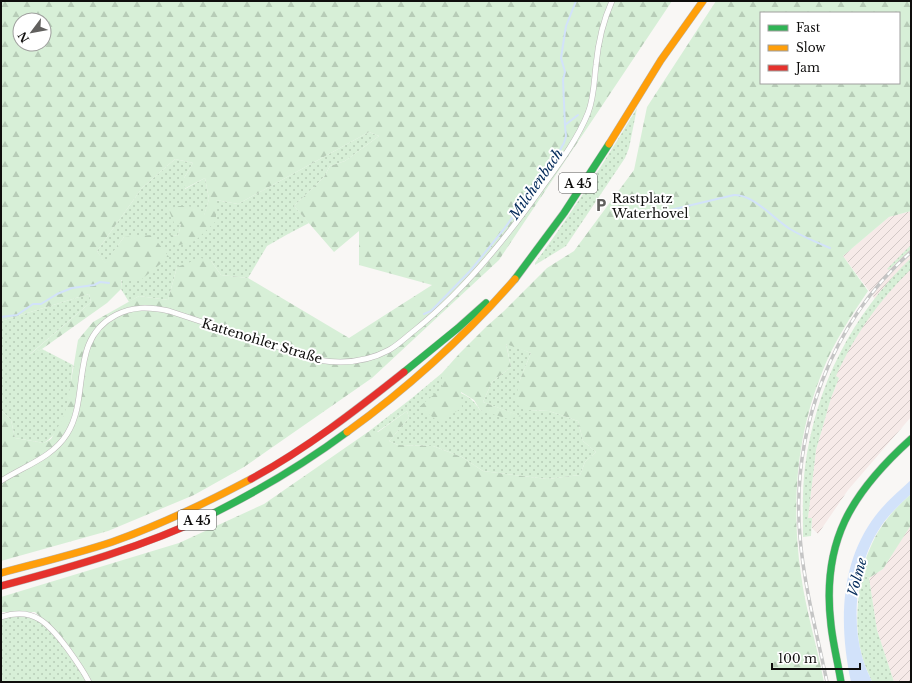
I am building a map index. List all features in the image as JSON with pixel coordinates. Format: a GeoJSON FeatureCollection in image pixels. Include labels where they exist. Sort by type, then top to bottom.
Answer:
{"type":"FeatureCollection","features":[{"type":"Feature","properties":{"kind":"main road","name":"A 45"},"geometry":{"type":"LineString","coordinates":[[1,573],[89,549],[115,540],[220,496],[276,465],[320,436],[367,402],[418,361],[479,310],[501,288],[539,240],[593,159],[668,40],[697,1]]}},
{"type":"Feature","properties":{"kind":"main road","name":"A 45"},"geometry":{"type":"LineString","coordinates":[[1,586],[53,573],[118,552],[181,528],[248,496],[283,476],[332,444],[374,413],[443,354],[504,292],[543,243],[577,194],[628,111],[676,38],[703,1]]}},
{"type":"Feature","properties":{"kind":"main road"},"geometry":{"type":"LineString","coordinates":[[841,682],[830,617],[828,585],[834,552],[841,526],[858,496],[884,464],[911,439]]}},
{"type":"Feature","properties":{"kind":"street","name":"Kattenohler Straße"},"geometry":{"type":"LineString","coordinates":[[1,481],[49,453],[71,428],[76,416],[83,360],[89,343],[95,332],[104,323],[114,316],[129,310],[150,308],[169,311],[328,362],[365,359],[386,352],[397,345],[442,306],[481,266],[510,232],[557,167],[589,111],[594,92],[600,39],[612,1]]}},
{"type":"Feature","properties":{"kind":"street"},"geometry":{"type":"LineString","coordinates":[[1,617],[10,614],[24,614],[33,616],[45,622],[73,656],[88,682]]}},
{"type":"Feature","properties":{"kind":"shaded area"},"geometry":{"type":"Polygon","coordinates":[[[911,211],[911,417],[848,490],[818,534],[812,528],[812,518],[808,518],[816,450],[831,398],[839,378],[835,376],[864,323],[879,304],[843,256],[889,217],[911,211]]]}},
{"type":"Feature","properties":{"kind":"shaded area"},"geometry":{"type":"Polygon","coordinates":[[[910,525],[911,682],[894,682],[877,630],[869,578],[883,569],[910,525]]]}},
{"type":"Feature","properties":{"kind":"green space"},"geometry":{"type":"Polygon","coordinates":[[[1,1],[672,1],[499,260],[372,378],[244,467],[194,495],[108,531],[1,561],[1,410],[11,420],[15,438],[44,443],[51,439],[63,418],[67,405],[78,340],[93,322],[139,296],[168,300],[177,267],[201,258],[211,261],[221,275],[248,278],[349,338],[432,285],[359,265],[359,231],[334,252],[294,206],[324,177],[330,166],[345,161],[379,136],[369,132],[238,204],[216,200],[216,221],[195,241],[176,246],[170,235],[178,236],[181,224],[174,223],[168,208],[180,206],[196,207],[204,215],[209,199],[205,178],[184,189],[184,178],[193,163],[175,159],[142,188],[97,251],[105,263],[124,237],[152,235],[169,257],[142,279],[121,280],[121,289],[107,303],[42,349],[27,357],[91,302],[89,294],[1,321],[1,1]]]}},
{"type":"Feature","properties":{"kind":"green space"},"geometry":{"type":"Polygon","coordinates":[[[716,1],[911,1],[911,211],[889,217],[843,256],[868,291],[838,339],[823,370],[807,420],[798,471],[796,523],[801,575],[824,682],[90,682],[82,667],[60,635],[35,612],[1,612],[1,597],[179,543],[264,504],[368,432],[378,432],[407,411],[409,418],[389,441],[398,445],[433,446],[462,457],[483,471],[547,479],[580,475],[585,462],[596,452],[583,441],[578,421],[549,411],[529,410],[515,404],[519,382],[531,353],[506,344],[511,367],[492,382],[483,402],[521,416],[508,419],[480,410],[474,400],[461,392],[462,408],[439,422],[419,407],[442,388],[442,373],[459,354],[547,268],[574,251],[634,170],[647,107],[716,1]]]}},
{"type":"Feature","properties":{"kind":"green space"},"geometry":{"type":"Polygon","coordinates":[[[637,108],[629,148],[625,158],[566,246],[535,265],[588,187],[637,108]]]}},
{"type":"Feature","properties":{"kind":"green space"},"geometry":{"type":"Polygon","coordinates":[[[369,132],[379,136],[345,161],[330,166],[324,177],[294,206],[309,223],[267,246],[248,278],[221,275],[211,261],[177,267],[168,300],[139,296],[129,302],[121,289],[124,237],[105,264],[97,251],[142,188],[175,159],[193,163],[184,178],[185,189],[205,178],[209,199],[204,216],[181,224],[178,236],[171,235],[195,241],[216,200],[238,204],[369,132]]]}},
{"type":"Feature","properties":{"kind":"green space"},"geometry":{"type":"Polygon","coordinates":[[[911,245],[911,249],[889,270],[887,269],[911,245]]]}},
{"type":"Feature","properties":{"kind":"green space"},"geometry":{"type":"Polygon","coordinates":[[[911,258],[911,269],[878,306],[851,346],[836,376],[839,378],[831,398],[816,450],[808,518],[812,518],[811,536],[803,537],[803,493],[805,467],[810,437],[828,380],[840,353],[854,328],[871,303],[911,258]]]}},
{"type":"Feature","properties":{"kind":"green space"},"geometry":{"type":"Polygon","coordinates":[[[89,294],[91,302],[29,355],[42,349],[73,365],[67,408],[59,428],[53,436],[44,443],[15,438],[11,420],[1,410],[1,321],[89,294]]]}},
{"type":"Feature","properties":{"kind":"green space"},"geometry":{"type":"Polygon","coordinates":[[[506,343],[531,353],[519,382],[529,410],[549,411],[578,421],[583,441],[596,452],[585,462],[580,475],[547,479],[483,471],[462,457],[433,446],[398,445],[389,441],[409,418],[407,411],[377,432],[368,432],[442,373],[442,388],[464,394],[472,400],[480,410],[520,416],[483,402],[492,382],[511,367],[506,343]]]}},
{"type":"Feature","properties":{"kind":"green space"},"geometry":{"type":"Polygon","coordinates":[[[911,494],[911,525],[883,569],[869,578],[861,573],[874,539],[893,512],[911,494]]]}},
{"type":"Feature","properties":{"kind":"green space"},"geometry":{"type":"Polygon","coordinates":[[[861,573],[869,578],[877,630],[894,682],[872,682],[863,659],[857,625],[861,573]]]}},
{"type":"Feature","properties":{"kind":"green space"},"geometry":{"type":"Polygon","coordinates":[[[24,613],[51,628],[89,682],[1,682],[1,617],[24,613]]]}},
{"type":"Feature","properties":{"kind":"water","name":"Volme"},"geometry":{"type":"Polygon","coordinates":[[[911,480],[911,494],[893,511],[881,526],[865,559],[858,592],[857,626],[863,659],[872,682],[851,682],[847,660],[844,617],[845,595],[855,553],[864,534],[876,515],[888,501],[911,480]]]}},
{"type":"Feature","properties":{"kind":"waterway","name":"Milchenbach"},"geometry":{"type":"LineString","coordinates":[[424,314],[431,311],[471,270],[504,229],[555,159],[564,143],[566,136],[563,80],[565,72],[561,58],[566,26],[576,1]]}},
{"type":"Feature","properties":{"kind":"waterway"},"geometry":{"type":"LineString","coordinates":[[565,125],[578,115]]}},
{"type":"Feature","properties":{"kind":"waterway"},"geometry":{"type":"LineString","coordinates":[[662,212],[734,195],[741,196],[749,198],[790,229],[830,248]]}},
{"type":"Feature","properties":{"kind":"waterway","name":"Milchenbach"},"geometry":{"type":"LineString","coordinates":[[1,317],[17,315],[33,304],[41,304],[57,294],[72,288],[94,285],[100,282],[109,283]]}},
{"type":"Feature","properties":{"kind":"railway"},"geometry":{"type":"LineString","coordinates":[[827,682],[804,574],[800,537],[799,497],[802,458],[810,419],[822,381],[838,345],[859,311],[883,280],[911,252]]}},
{"type":"Feature","properties":{"kind":"traffic: fast"},"geometry":{"type":"LineString","coordinates":[[515,279],[564,213],[609,144]]}},
{"type":"Feature","properties":{"kind":"traffic: fast"},"geometry":{"type":"LineString","coordinates":[[404,372],[486,303]]}},
{"type":"Feature","properties":{"kind":"traffic: fast"},"geometry":{"type":"LineString","coordinates":[[210,515],[280,476],[347,432]]}},
{"type":"Feature","properties":{"kind":"traffic: fast"},"geometry":{"type":"LineString","coordinates":[[841,682],[831,625],[829,595],[831,569],[836,544],[845,521],[857,500],[872,479],[911,439]]}},
{"type":"Feature","properties":{"kind":"traffic: slow"},"geometry":{"type":"LineString","coordinates":[[609,144],[661,60],[703,1]]}},
{"type":"Feature","properties":{"kind":"traffic: slow"},"geometry":{"type":"LineString","coordinates":[[347,432],[370,415],[436,360],[476,321],[515,279]]}},
{"type":"Feature","properties":{"kind":"traffic: slow"},"geometry":{"type":"LineString","coordinates":[[1,573],[112,542],[183,513],[251,479]]}},
{"type":"Feature","properties":{"kind":"traffic: jam"},"geometry":{"type":"LineString","coordinates":[[251,479],[311,442],[349,415],[404,372]]}},
{"type":"Feature","properties":{"kind":"traffic: jam"},"geometry":{"type":"LineString","coordinates":[[1,586],[81,564],[133,547],[210,515]]}},
{"type":"Feature","properties":{"kind":"place","name":"Rastplatz Waterhövel"},"geometry":{"type":"Point","coordinates":[601,205]}}]}
